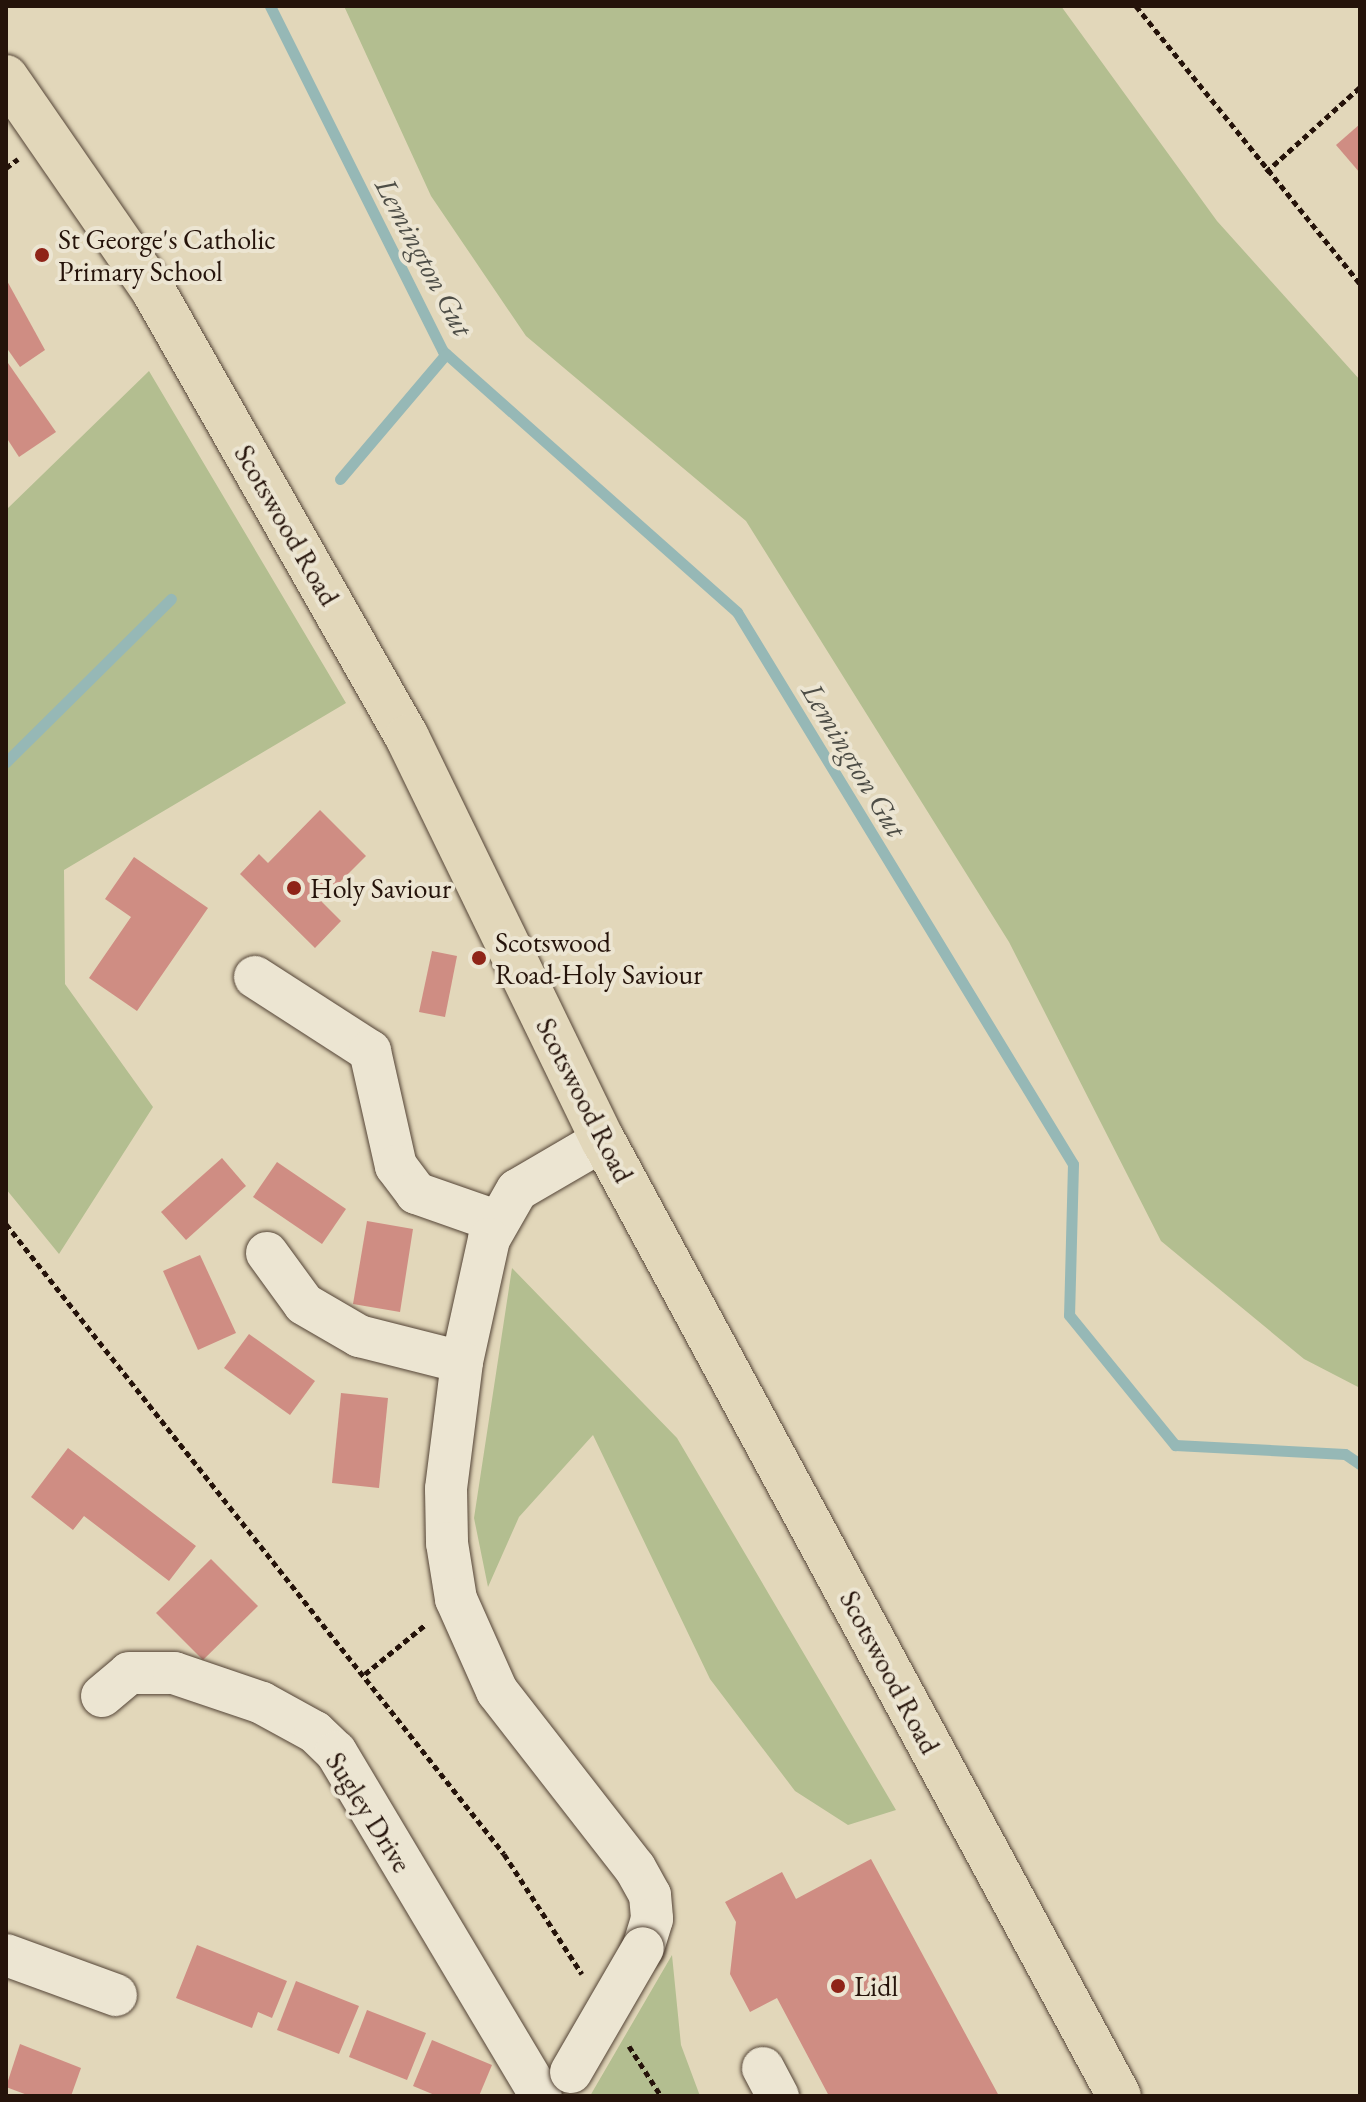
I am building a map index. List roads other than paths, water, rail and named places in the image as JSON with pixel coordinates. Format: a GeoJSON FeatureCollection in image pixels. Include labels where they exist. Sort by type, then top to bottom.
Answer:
{"type":"FeatureCollection","features":[{"type":"Feature","properties":{"kind":"main road","name":"Scotswood Road"},"geometry":{"type":"LineString","coordinates":[[6,77],[153,290],[407,737],[603,1140],[1119,2096]]}},
{"type":"Feature","properties":{"kind":"street"},"geometry":{"type":"LineString","coordinates":[[255,977],[370,1051],[396,1166],[416,1193],[496,1221]]}},
{"type":"Feature","properties":{"kind":"street"},"geometry":{"type":"LineString","coordinates":[[559,2088],[643,1948],[652,1919],[650,1895],[635,1868],[515,1717],[474,1648],[456,1599],[446,1489],[462,1362],[496,1221],[517,1190],[603,1140]]}},
{"type":"Feature","properties":{"kind":"street"},"geometry":{"type":"LineString","coordinates":[[267,1253],[304,1304],[359,1336],[462,1362]]}},
{"type":"Feature","properties":{"kind":"street","name":"Sugley Drive"},"geometry":{"type":"LineString","coordinates":[[102,1696],[129,1673],[174,1673],[262,1703],[315,1732],[336,1752],[559,2088]]}},
{"type":"Feature","properties":{"kind":"street"},"geometry":{"type":"LineString","coordinates":[[6,1955],[116,1995]]}},
{"type":"Feature","properties":{"kind":"waterway","name":"Lemington Gut"},"geometry":{"type":"LineString","coordinates":[[270,6],[443,351],[737,612],[1073,1164],[1069,1315],[1175,1445],[1345,1454],[1360,1464]]}},
{"type":"Feature","properties":{"kind":"waterway"},"geometry":{"type":"LineString","coordinates":[[340,479],[446,354]]}},
{"type":"Feature","properties":{"kind":"waterway"},"geometry":{"type":"LineString","coordinates":[[6,762],[171,599]]}},
{"type":"Feature","properties":{"kind":"place","name":"St George's Catholic Primary School"},"geometry":{"type":"Point","coordinates":[42,255]}},
{"type":"Feature","properties":{"kind":"place","name":"Holy Saviour"},"geometry":{"type":"Point","coordinates":[294,888]}},
{"type":"Feature","properties":{"kind":"place","name":"Scotswood Road-Holy Saviour"},"geometry":{"type":"Point","coordinates":[479,958]}},
{"type":"Feature","properties":{"kind":"place","name":"Lidl"},"geometry":{"type":"Point","coordinates":[838,1986]}}]}
